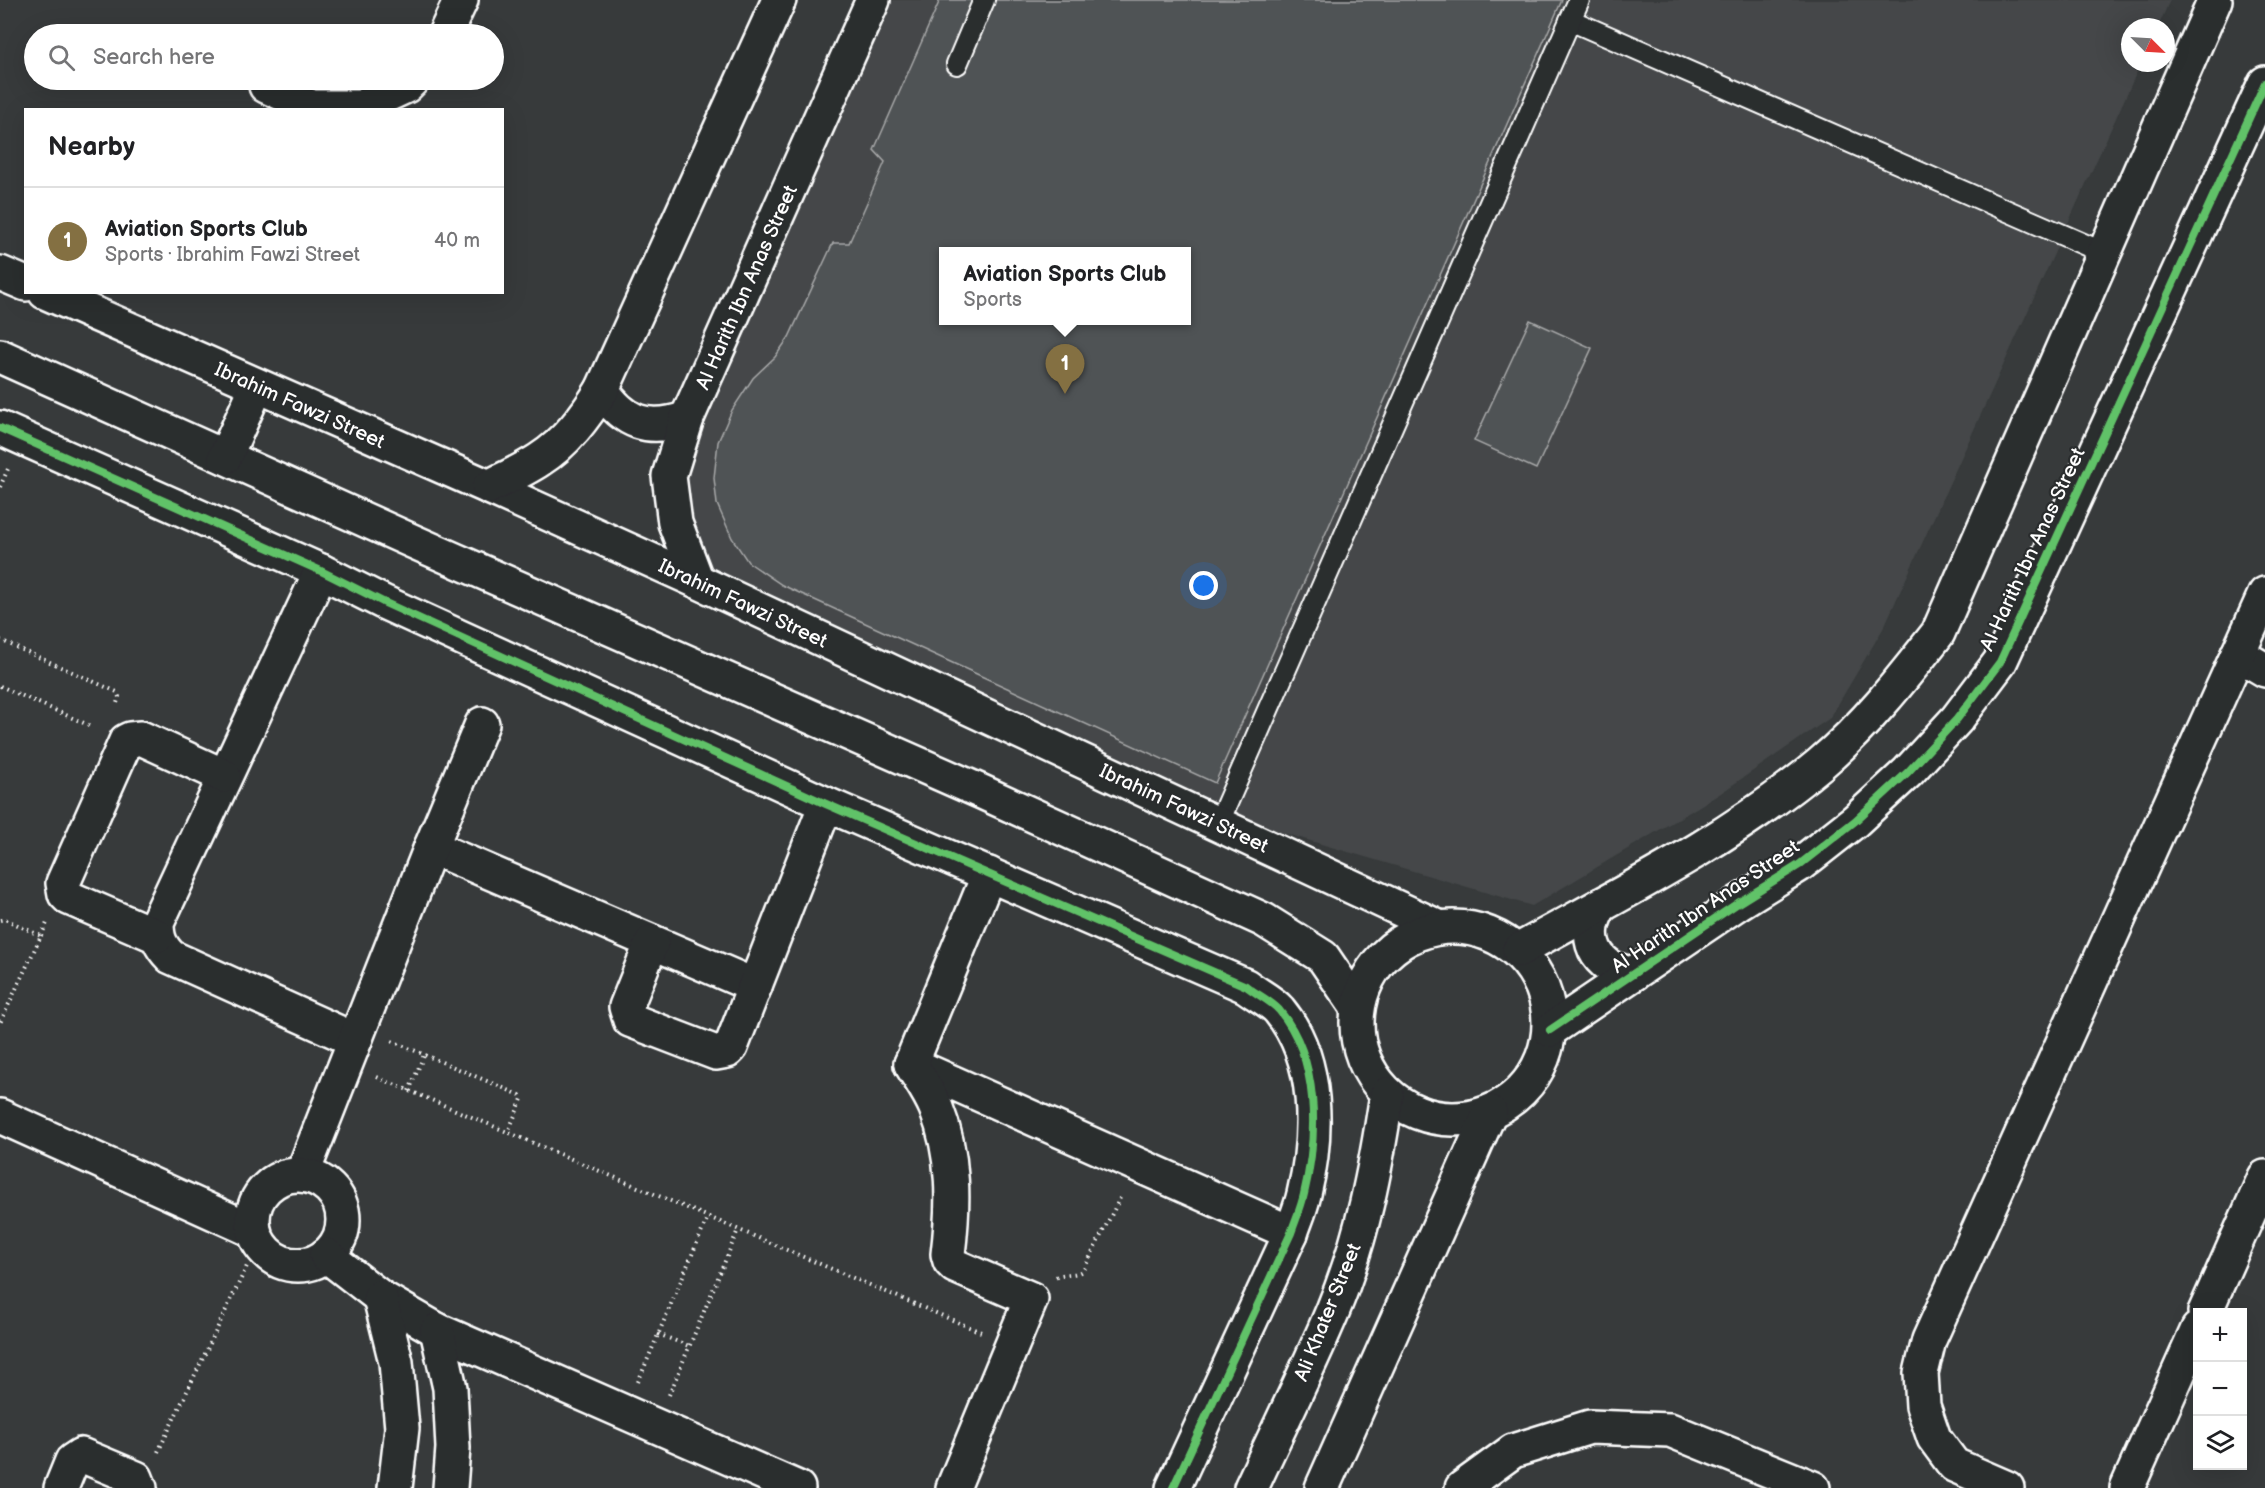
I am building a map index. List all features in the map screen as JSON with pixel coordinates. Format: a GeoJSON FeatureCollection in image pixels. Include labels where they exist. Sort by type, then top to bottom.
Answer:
{"type":"FeatureCollection","features":[{"type":"Feature","properties":{"kind":"street"},"geometry":{"type":"LineString","coordinates":[[450,24],[461,0]]}},
{"type":"Feature","properties":{"kind":"street","name":"Al Harith Ibn Anas Street"},"geometry":{"type":"LineString","coordinates":[[697,581],[675,523],[669,476],[687,418],[873,0]]}},
{"type":"Feature","properties":{"kind":"street"},"geometry":{"type":"LineString","coordinates":[[1519,950],[1677,862],[1752,817],[1821,764],[1884,702],[1938,633],[2215,0]]}},
{"type":"Feature","properties":{"kind":"street"},"geometry":{"type":"LineString","coordinates":[[489,487],[540,460],[568,436],[590,410],[602,390],[777,1]]}},
{"type":"Feature","properties":{"kind":"street","name":"Al Harith Ibn Anas Street"},"geometry":{"type":"LineString","coordinates":[[1550,1030],[1738,903],[1799,865],[1855,821],[1908,772],[1948,728],[2000,662],[2265,82]]}},
{"type":"Feature","properties":{"kind":"street"},"geometry":{"type":"LineString","coordinates":[[275,90],[312,107],[361,107],[397,90]]}},
{"type":"Feature","properties":{"kind":"street"},"geometry":{"type":"LineString","coordinates":[[0,273],[24,283]]}},
{"type":"Feature","properties":{"kind":"street","name":"Ibrahim Fawzi Street"},"geometry":{"type":"LineString","coordinates":[[50,294],[697,581],[1436,926]]}},
{"type":"Feature","properties":{"kind":"street"},"geometry":{"type":"LineString","coordinates":[[0,356],[982,792],[1264,920],[1323,957],[1357,1007]]}},
{"type":"Feature","properties":{"kind":"street"},"geometry":{"type":"LineString","coordinates":[[225,457],[257,386]]}},
{"type":"Feature","properties":{"kind":"street"},"geometry":{"type":"LineString","coordinates":[[602,390],[611,404],[623,415],[639,422],[663,424],[687,418]]}},
{"type":"Feature","properties":{"kind":"street"},"geometry":{"type":"LineString","coordinates":[[0,428],[321,571],[383,603],[826,804],[1246,986],[1278,1009],[1300,1041],[1310,1079],[1313,1118],[1311,1157],[1304,1196],[1291,1233],[1173,1488]]}},
{"type":"Feature","properties":{"kind":"street"},"geometry":{"type":"LineString","coordinates":[[321,571],[157,923],[157,936],[162,948],[171,957],[354,1044]]}},
{"type":"Feature","properties":{"kind":"street"},"geometry":{"type":"LineString","coordinates":[[2007,1488],[1954,1465],[1934,1438],[1923,1406],[1921,1372],[1929,1340],[2252,662],[2265,594]]}},
{"type":"Feature","properties":{"kind":"street"},"geometry":{"type":"LineString","coordinates":[[302,1175],[430,847],[482,724]]}},
{"type":"Feature","properties":{"kind":"street"},"geometry":{"type":"LineString","coordinates":[[157,936],[69,898],[65,894],[63,883],[126,741],[130,738],[141,738],[224,776]]}},
{"type":"Feature","properties":{"kind":"street"},"geometry":{"type":"LineString","coordinates":[[652,942],[626,1007],[630,1020],[716,1053],[721,1053],[731,1047],[826,804]]}},
{"type":"Feature","properties":{"kind":"street"},"geometry":{"type":"LineString","coordinates":[[430,847],[755,986]]}},
{"type":"Feature","properties":{"kind":"street"},"geometry":{"type":"LineString","coordinates":[[911,1064],[990,874]]}},
{"type":"Feature","properties":{"kind":"street"},"geometry":{"type":"LineString","coordinates":[[1601,905],[1591,925],[1593,948],[1609,967],[1633,974]]}},
{"type":"Feature","properties":{"kind":"street"},"geometry":{"type":"LineString","coordinates":[[1436,926],[1481,928],[1519,950],[1538,974],[1548,1000],[1550,1030],[1540,1064],[1520,1093],[1490,1112],[1464,1119],[1436,1118],[1409,1110],[1387,1094],[1368,1069],[1357,1038],[1357,1007],[1372,969],[1400,942],[1436,926]]}},
{"type":"Feature","properties":{"kind":"street"},"geometry":{"type":"LineString","coordinates":[[911,1064],[1291,1233]]}},
{"type":"Feature","properties":{"kind":"street"},"geometry":{"type":"LineString","coordinates":[[911,1064],[936,1107],[950,1158],[953,1210],[948,1254],[950,1261],[955,1266],[1031,1299],[953,1488]]}},
{"type":"Feature","properties":{"kind":"street","name":"Ali Khater Street"},"geometry":{"type":"LineString","coordinates":[[1251,1488],[1334,1309],[1358,1238],[1376,1166],[1387,1094]]}},
{"type":"Feature","properties":{"kind":"street"},"geometry":{"type":"LineString","coordinates":[[1322,1488],[1490,1112]]}},
{"type":"Feature","properties":{"kind":"street"},"geometry":{"type":"LineString","coordinates":[[0,1116],[256,1237]]}},
{"type":"Feature","properties":{"kind":"street"},"geometry":{"type":"LineString","coordinates":[[302,1175],[315,1178],[326,1185],[335,1195],[341,1207],[343,1220],[341,1234],[335,1246],[326,1256],[315,1262],[290,1265],[277,1261],[267,1253],[256,1237],[253,1216],[256,1203],[264,1190],[274,1181],[288,1176],[302,1175]]}},
{"type":"Feature","properties":{"kind":"street"},"geometry":{"type":"LineString","coordinates":[[2207,1308],[2265,1177]]}},
{"type":"Feature","properties":{"kind":"street"},"geometry":{"type":"LineString","coordinates":[[326,1256],[380,1297],[437,1330],[798,1488]]}},
{"type":"Feature","properties":{"kind":"street"},"geometry":{"type":"LineString","coordinates":[[380,1297],[396,1362],[402,1428],[396,1488]]}},
{"type":"Feature","properties":{"kind":"street"},"geometry":{"type":"LineString","coordinates":[[437,1330],[450,1388],[453,1448],[450,1488]]}},
{"type":"Feature","properties":{"kind":"street"},"geometry":{"type":"LineString","coordinates":[[2127,1488],[2193,1340]]}},
{"type":"Feature","properties":{"kind":"street"},"geometry":{"type":"LineString","coordinates":[[1462,1488],[1513,1451],[1590,1427],[1670,1430],[1813,1488]]}},
{"type":"Feature","properties":{"kind":"street"},"geometry":{"type":"LineString","coordinates":[[61,1488],[72,1461],[81,1455],[136,1478],[140,1488]]}},
{"type":"Feature","properties":{"kind":"lane"},"geometry":{"type":"LineString","coordinates":[[957,64],[984,0]]}},
{"type":"Feature","properties":{"kind":"lane"},"geometry":{"type":"LineString","coordinates":[[1218,824],[1579,0]]}},
{"type":"Feature","properties":{"kind":"lane"},"geometry":{"type":"LineString","coordinates":[[1570,20],[2104,253]]}},
{"type":"Feature","properties":{"kind":"path"},"geometry":{"type":"LineString","coordinates":[[0,487],[10,465]]}},
{"type":"Feature","properties":{"kind":"path"},"geometry":{"type":"LineString","coordinates":[[0,640],[117,692],[119,697],[111,715]]}},
{"type":"Feature","properties":{"kind":"path"},"geometry":{"type":"LineString","coordinates":[[0,686],[93,727]]}},
{"type":"Feature","properties":{"kind":"path"},"geometry":{"type":"LineString","coordinates":[[0,920],[5,920],[40,936],[0,1023]]}},
{"type":"Feature","properties":{"kind":"path"},"geometry":{"type":"LineString","coordinates":[[354,1044],[424,1055],[520,1095],[522,1099],[508,1132]]}},
{"type":"Feature","properties":{"kind":"path"},"geometry":{"type":"LineString","coordinates":[[354,1044],[409,1091],[1012,1345]]}},
{"type":"Feature","properties":{"kind":"path"},"geometry":{"type":"LineString","coordinates":[[409,1091],[424,1055]]}},
{"type":"Feature","properties":{"kind":"path"},"geometry":{"type":"LineString","coordinates":[[1031,1299],[1044,1283],[1062,1274],[1078,1274],[1084,1269],[1137,1164]]}},
{"type":"Feature","properties":{"kind":"path"},"geometry":{"type":"LineString","coordinates":[[625,1413],[708,1217]]}},
{"type":"Feature","properties":{"kind":"path"},"geometry":{"type":"LineString","coordinates":[[656,1426],[738,1230]]}},
{"type":"Feature","properties":{"kind":"path"},"geometry":{"type":"LineString","coordinates":[[156,1456],[256,1237]]}},
{"type":"Feature","properties":{"kind":"path"},"geometry":{"type":"LineString","coordinates":[[658,1334],[689,1346]]}},
{"type":"Feature","properties":{"kind":"shaded area"},"geometry":{"type":"Polygon","coordinates":[[[892,0],[2170,0],[2162,18],[2121,18],[2121,72],[2137,72],[1884,627],[1830,718],[1718,795],[1532,906],[1239,820],[720,583],[688,536],[680,480],[892,0]]]}},
{"type":"Feature","properties":{"kind":"shaded area"},"geometry":{"type":"Polygon","coordinates":[[[940,0],[1562,0],[1215,783],[782,585],[748,562],[732,538],[717,504],[714,478],[718,442],[732,410],[753,378],[775,357],[789,337],[833,243],[849,243],[885,162],[874,150],[940,0]]]}},
{"type":"Feature","properties":{"kind":"shaded area"},"geometry":{"type":"Polygon","coordinates":[[[1530,320],[1592,348],[1536,469],[1474,441],[1530,320]]]}},
{"type":"Feature","properties":{"kind":"cycle path"},"geometry":{"type":"LineString","coordinates":[[1550,1030],[1738,903],[1799,865],[1855,821],[1908,772],[1957,719],[2000,662],[2265,83]]}},
{"type":"Feature","properties":{"kind":"cycle path"},"geometry":{"type":"LineString","coordinates":[[0,428],[321,571],[383,602],[826,804],[1246,986],[1276,1007],[1292,1030],[1309,1074],[1313,1123],[1309,1171],[1300,1209],[1291,1233],[1173,1488]]}},
{"type":"Feature","properties":{"kind":"place","name":"Aviation Sports Club"},"geometry":{"type":"Point","coordinates":[1065,394]}}]}
